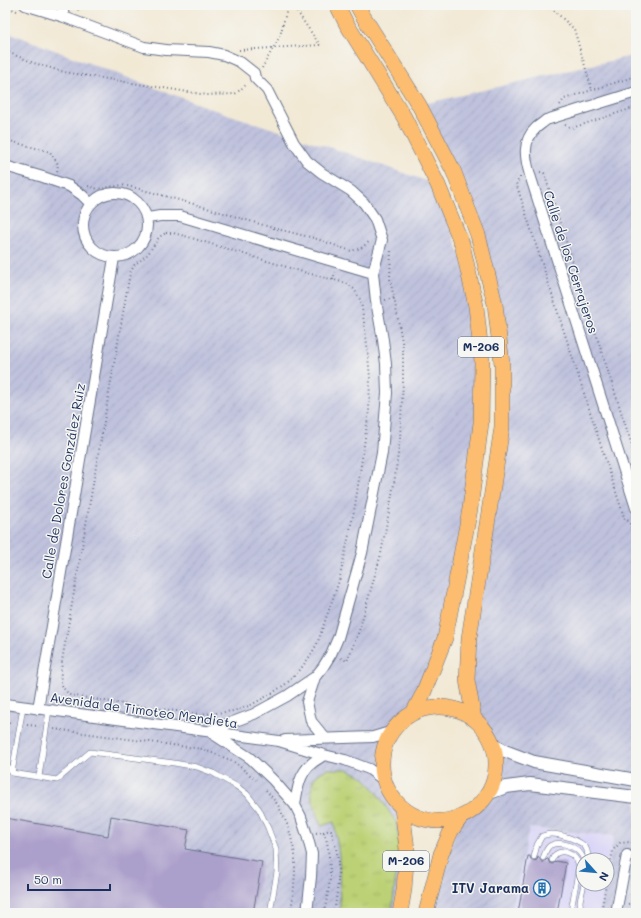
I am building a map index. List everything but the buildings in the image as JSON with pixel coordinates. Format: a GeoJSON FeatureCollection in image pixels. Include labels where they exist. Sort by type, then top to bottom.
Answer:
{"type":"FeatureCollection","features":[{"type":"Feature","properties":{"kind":"main road","name":"M-206"},"geometry":{"type":"LineString","coordinates":[[337,5],[346,23],[404,117],[438,185],[462,244],[476,306],[482,361],[481,423],[470,509],[445,638],[425,688],[413,713]]}},
{"type":"Feature","properties":{"kind":"main road","name":"M-206"},"geometry":{"type":"LineString","coordinates":[[357,5],[419,105],[453,170],[478,235],[495,304],[502,364],[502,427],[468,638],[467,680],[474,718]]}},
{"type":"Feature","properties":{"kind":"main road","name":"M-206"},"geometry":{"type":"LineString","coordinates":[[434,707],[455,709],[474,718],[485,730],[492,744],[496,761],[494,777],[487,794],[475,808],[461,817],[441,821],[420,818],[402,808],[392,797],[382,767],[384,746],[392,731],[401,721],[413,713],[434,707]]}},
{"type":"Feature","properties":{"kind":"main road","name":"M-206"},"geometry":{"type":"LineString","coordinates":[[400,913],[404,890],[407,849],[402,808]]}},
{"type":"Feature","properties":{"kind":"main road","name":"M-206"},"geometry":{"type":"LineString","coordinates":[[426,913],[441,854],[451,831],[461,817]]}},
{"type":"Feature","properties":{"kind":"street"},"geometry":{"type":"LineString","coordinates":[[62,5],[64,17]]}},
{"type":"Feature","properties":{"kind":"street"},"geometry":{"type":"LineString","coordinates":[[22,8],[64,17],[144,47],[166,50],[209,52],[224,55],[240,62],[254,73],[255,78],[267,90],[294,143],[307,161],[322,173],[351,191],[364,203],[375,218],[382,240],[373,273],[386,364],[387,394],[382,453],[362,553],[338,638],[331,654],[315,677],[287,696],[254,714],[209,731]]}},
{"type":"Feature","properties":{"kind":"street","name":"Calle de los Cerrajeros"},"geometry":{"type":"LineString","coordinates":[[636,92],[546,120],[532,133],[525,150],[526,163],[636,508]]}},
{"type":"Feature","properties":{"kind":"street"},"geometry":{"type":"LineString","coordinates":[[5,166],[69,186],[82,195],[91,204]]}},
{"type":"Feature","properties":{"kind":"street"},"geometry":{"type":"LineString","coordinates":[[119,192],[129,195],[144,209],[148,218],[148,230],[144,242],[136,251],[125,256],[114,258],[103,256],[94,250],[84,233],[83,223],[85,212],[99,197],[108,193],[119,192]]}},
{"type":"Feature","properties":{"kind":"street"},"geometry":{"type":"LineString","coordinates":[[148,218],[160,216],[180,216],[373,273]]}},
{"type":"Feature","properties":{"kind":"street","name":"Calle de Dolores González Ruiz"},"geometry":{"type":"LineString","coordinates":[[38,709],[114,258]]}},
{"type":"Feature","properties":{"kind":"street"},"geometry":{"type":"LineString","coordinates":[[315,677],[307,702],[311,721],[325,738]]}},
{"type":"Feature","properties":{"kind":"street","name":"Avenida de Timoteo Mendieta"},"geometry":{"type":"LineString","coordinates":[[5,704],[279,741],[345,760],[369,769],[386,782]]}},
{"type":"Feature","properties":{"kind":"street"},"geometry":{"type":"LineString","coordinates":[[209,731],[250,758],[273,780],[295,805],[308,835],[312,854],[307,913]]}},
{"type":"Feature","properties":{"kind":"street","name":"Avenida de Timoteo Mendieta"},"geometry":{"type":"LineString","coordinates":[[279,741],[373,737],[392,731]]}},
{"type":"Feature","properties":{"kind":"street"},"geometry":{"type":"LineString","coordinates":[[492,744],[505,751],[534,762],[636,780]]}},
{"type":"Feature","properties":{"kind":"street"},"geometry":{"type":"LineString","coordinates":[[295,805],[297,788],[303,773],[311,764],[324,755]]}},
{"type":"Feature","properties":{"kind":"street"},"geometry":{"type":"LineString","coordinates":[[487,794],[506,787],[530,784],[636,797]]}},
{"type":"Feature","properties":{"kind":"street"},"geometry":{"type":"LineString","coordinates":[[616,913],[627,855]]}},
{"type":"Feature","properties":{"kind":"lane"},"geometry":{"type":"LineString","coordinates":[[12,773],[23,707]]}},
{"type":"Feature","properties":{"kind":"lane"},"geometry":{"type":"LineString","coordinates":[[39,778],[49,710]]}},
{"type":"Feature","properties":{"kind":"lane"},"geometry":{"type":"LineString","coordinates":[[5,762],[12,773],[57,780],[90,752],[174,763],[197,767],[214,773],[247,794],[259,809],[268,828],[276,849],[277,872],[270,913]]}},
{"type":"Feature","properties":{"kind":"lane"},"geometry":{"type":"LineString","coordinates":[[534,857],[537,845],[542,836],[551,834],[566,836],[579,841],[586,847],[587,852]]}},
{"type":"Feature","properties":{"kind":"lane"},"geometry":{"type":"LineString","coordinates":[[543,858],[547,848],[551,845],[569,845],[579,852]]}},
{"type":"Feature","properties":{"kind":"lane"},"geometry":{"type":"LineString","coordinates":[[552,860],[553,856],[562,851],[574,856],[578,862],[571,913]]}},
{"type":"Feature","properties":{"kind":"lane"},"geometry":{"type":"LineString","coordinates":[[581,913],[580,901],[582,892]]}},
{"type":"Feature","properties":{"kind":"path"},"geometry":{"type":"LineString","coordinates":[[5,51],[34,63],[64,72],[207,95],[235,94],[255,78],[265,62],[280,36],[288,5]]}},
{"type":"Feature","properties":{"kind":"path"},"geometry":{"type":"LineString","coordinates":[[241,54],[233,51],[320,45],[293,5]]}},
{"type":"Feature","properties":{"kind":"path"},"geometry":{"type":"LineString","coordinates":[[548,5],[574,29],[592,90]]}},
{"type":"Feature","properties":{"kind":"path"},"geometry":{"type":"LineString","coordinates":[[5,6],[22,8]]}},
{"type":"Feature","properties":{"kind":"path"},"geometry":{"type":"LineString","coordinates":[[76,6],[80,15]]}},
{"type":"Feature","properties":{"kind":"path"},"geometry":{"type":"LineString","coordinates":[[562,126],[566,125],[572,128],[636,107]]}},
{"type":"Feature","properties":{"kind":"path"},"geometry":{"type":"LineString","coordinates":[[5,138],[50,152],[58,164],[55,181]]}},
{"type":"Feature","properties":{"kind":"path"},"geometry":{"type":"LineString","coordinates":[[539,172],[544,173],[636,458]]}},
{"type":"Feature","properties":{"kind":"path"},"geometry":{"type":"LineString","coordinates":[[87,185],[98,188],[122,185],[129,186],[273,228],[314,238],[351,251],[361,248],[370,242],[371,238]]}},
{"type":"Feature","properties":{"kind":"path"},"geometry":{"type":"LineString","coordinates":[[166,233],[184,236],[303,272],[346,283],[354,289],[361,301],[370,378],[369,411],[355,506],[345,555],[334,595],[316,646],[300,670],[287,683],[249,706],[233,711],[199,714],[117,703],[70,695],[64,690],[60,683],[62,661],[130,273],[135,264],[148,254],[158,237],[166,233]]}},
{"type":"Feature","properties":{"kind":"path"},"geometry":{"type":"LineString","coordinates":[[316,646],[347,661],[360,631],[381,554],[394,484],[400,439],[403,347],[390,279],[390,246]]}},
{"type":"Feature","properties":{"kind":"path"},"geometry":{"type":"LineString","coordinates":[[286,824],[290,833],[295,854],[293,898],[290,913]]}},
{"type":"Feature","properties":{"kind":"path"},"geometry":{"type":"LineString","coordinates":[[323,832],[331,830],[337,854],[337,895],[334,913]]}},
{"type":"Feature","properties":{"kind":"path"},"geometry":{"type":"LineString","coordinates":[[625,905],[632,902],[636,879]]}},
{"type":"Feature","properties":{"kind":"path"},"geometry":{"type":"LineString","coordinates":[[600,913],[604,892]]}},
{"type":"Feature","properties":{"kind":"shaded area"},"geometry":{"type":"Polygon","coordinates":[[[5,31],[212,109],[335,149],[438,185],[476,306],[481,423],[445,638],[413,713],[401,721],[384,746],[382,767],[386,782],[392,797],[402,808],[400,913],[5,913],[5,31]]]}},
{"type":"Feature","properties":{"kind":"shaded area"},"geometry":{"type":"Polygon","coordinates":[[[636,55],[636,913],[599,913],[603,892],[615,892],[615,852],[611,852],[614,836],[529,828],[511,913],[426,913],[461,817],[475,808],[487,794],[494,777],[496,761],[492,744],[485,730],[474,719],[467,680],[489,512],[502,364],[478,235],[419,105],[636,55]]]}},
{"type":"Feature","properties":{"kind":"shaded area"},"geometry":{"type":"Polygon","coordinates":[[[528,828],[614,836],[611,852],[575,852],[575,892],[603,892],[599,913],[511,913],[528,828]]]}},
{"type":"Feature","properties":{"kind":"green space"},"geometry":{"type":"Polygon","coordinates":[[[327,769],[347,769],[364,777],[377,793],[396,822],[399,842],[392,913],[339,913],[339,855],[334,822],[321,826],[311,794],[311,787],[316,776],[327,769]]]}},
{"type":"Feature","properties":{"kind":"place","name":"ITV Jarama"},"geometry":{"type":"Point","coordinates":[542,888]}}]}
